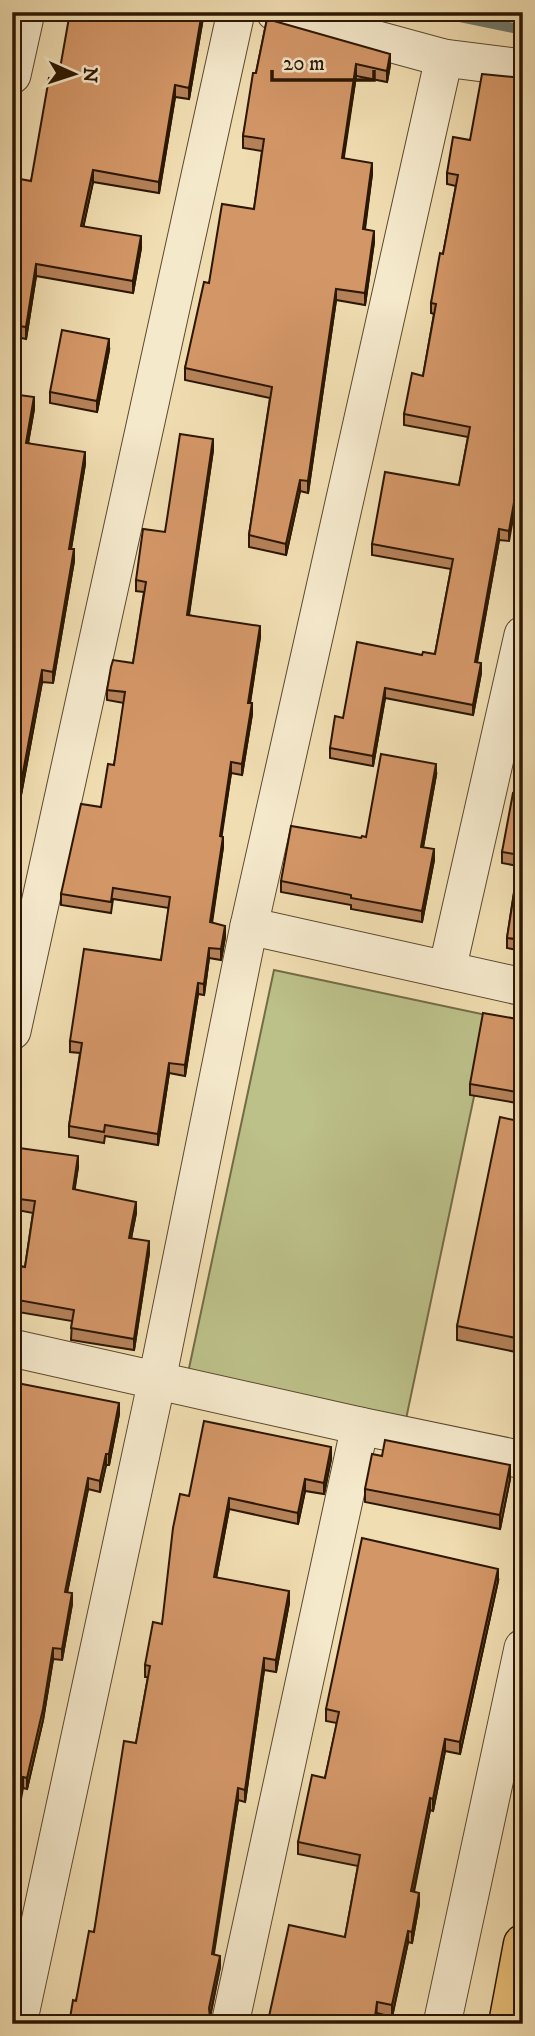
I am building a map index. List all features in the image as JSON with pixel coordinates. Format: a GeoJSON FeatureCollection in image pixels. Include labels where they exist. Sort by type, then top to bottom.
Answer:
{"type":"FeatureCollection","features":[{"type":"Feature","properties":{"kind":"main road"},"geometry":{"type":"LineString","coordinates":[[508,2024],[523,1944]]}},
{"type":"Feature","properties":{"kind":"street"},"geometry":{"type":"LineString","coordinates":[[12,75],[26,12]]}},
{"type":"Feature","properties":{"kind":"street"},"geometry":{"type":"LineString","coordinates":[[12,1031],[236,12]]}},
{"type":"Feature","properties":{"kind":"street"},"geometry":{"type":"LineString","coordinates":[[275,12],[444,58],[523,68]]}},
{"type":"Feature","properties":{"kind":"street"},"geometry":{"type":"LineString","coordinates":[[18,2024],[157,1380],[249,926],[444,58]]}},
{"type":"Feature","properties":{"kind":"street"},"geometry":{"type":"LineString","coordinates":[[447,970],[523,635]]}},
{"type":"Feature","properties":{"kind":"street"},"geometry":{"type":"LineString","coordinates":[[249,926],[523,987]]}},
{"type":"Feature","properties":{"kind":"street"},"geometry":{"type":"LineString","coordinates":[[12,1348],[523,1460]]}},
{"type":"Feature","properties":{"kind":"street"},"geometry":{"type":"LineString","coordinates":[[230,2024],[360,1426]]}},
{"type":"Feature","properties":{"kind":"street"},"geometry":{"type":"LineString","coordinates":[[442,2024],[523,1648]]}},
{"type":"Feature","properties":{"kind":"green space"},"geometry":{"type":"Polygon","coordinates":[[[274,970],[491,1016],[406,1419],[188,1373],[274,970]]]}},
{"type":"Feature","properties":{"kind":"building"},"geometry":{"type":"Polygon","coordinates":[[[70,12],[202,12],[189,88],[175,85],[159,182],[93,170],[81,226],[141,236],[133,281],[36,264],[26,327],[12,325],[12,220],[20,179],[31,181],[49,78],[58,80],[70,12]]]}},
{"type":"Feature","properties":{"kind":"building"},"geometry":{"type":"Polygon","coordinates":[[[267,19],[390,54],[387,71],[356,64],[342,158],[372,163],[363,229],[374,231],[365,293],[336,289],[308,481],[300,480],[286,544],[249,535],[272,387],[185,368],[204,282],[209,283],[222,204],[254,209],[264,139],[243,136],[253,73],[256,73],[267,19]]]}},
{"type":"Feature","properties":{"kind":"building"},"geometry":{"type":"Polygon","coordinates":[[[482,74],[523,78],[523,451],[509,531],[499,529],[475,662],[481,663],[473,705],[385,688],[373,756],[330,748],[335,716],[343,718],[357,642],[422,655],[423,652],[435,654],[453,559],[372,544],[385,472],[459,485],[470,427],[404,414],[412,373],[423,376],[436,304],[431,303],[458,175],[447,173],[453,137],[470,140],[482,74]]]}},
{"type":"Feature","properties":{"kind":"building"},"geometry":{"type":"Polygon","coordinates":[[[62,330],[109,339],[97,401],[50,392],[62,330]]]}},
{"type":"Feature","properties":{"kind":"building"},"geometry":{"type":"Polygon","coordinates":[[[12,394],[34,397],[26,443],[85,452],[69,549],[74,549],[53,672],[42,670],[21,783],[13,782],[12,789],[12,394]]]}},
{"type":"Feature","properties":{"kind":"building"},"geometry":{"type":"Polygon","coordinates":[[[180,434],[213,439],[187,615],[260,626],[248,703],[252,703],[242,764],[231,762],[220,836],[223,837],[210,922],[225,926],[221,949],[209,948],[204,984],[198,983],[185,1065],[169,1063],[158,1134],[105,1125],[104,1132],[69,1126],[82,1043],[70,1041],[84,949],[161,960],[170,897],[113,888],[111,902],[61,894],[81,804],[101,807],[108,764],[114,765],[125,692],[107,690],[111,667],[113,660],[133,663],[146,582],[136,580],[143,529],[165,532],[180,434]]]}},
{"type":"Feature","properties":{"kind":"building"},"geometry":{"type":"Polygon","coordinates":[[[381,754],[436,764],[421,847],[434,849],[422,911],[281,881],[291,826],[366,837],[381,754]]]}},
{"type":"Feature","properties":{"kind":"building"},"geometry":{"type":"Polygon","coordinates":[[[513,793],[523,795],[523,940],[507,938],[520,855],[502,852],[513,793]]]}},
{"type":"Feature","properties":{"kind":"building"},"geometry":{"type":"Polygon","coordinates":[[[483,1013],[523,1020],[523,1064],[517,1092],[470,1084],[483,1013]]]}},
{"type":"Feature","properties":{"kind":"building"},"geometry":{"type":"Polygon","coordinates":[[[500,1117],[523,1122],[523,1306],[516,1338],[457,1326],[500,1117]]]}},
{"type":"Feature","properties":{"kind":"building"},"geometry":{"type":"Polygon","coordinates":[[[19,1148],[78,1156],[73,1189],[136,1202],[129,1238],[149,1241],[134,1339],[71,1328],[74,1310],[12,1299],[12,1265],[25,1267],[35,1201],[12,1198],[12,1167],[17,1168],[19,1148]]]}},
{"type":"Feature","properties":{"kind":"building"},"geometry":{"type":"Polygon","coordinates":[[[12,1382],[119,1403],[109,1454],[106,1454],[100,1481],[88,1478],[65,1592],[72,1593],[62,1649],[53,1648],[43,1709],[27,1778],[23,1777],[12,1836],[12,1382]]]}},
{"type":"Feature","properties":{"kind":"building"},"geometry":{"type":"Polygon","coordinates":[[[204,1421],[331,1447],[324,1483],[305,1479],[298,1513],[229,1498],[214,1577],[289,1591],[276,1660],[264,1658],[245,1790],[238,1788],[212,1954],[220,1956],[209,2008],[213,2024],[69,2024],[89,1931],[94,1932],[124,1741],[136,1743],[150,1666],[145,1665],[153,1622],[162,1624],[173,1528],[180,1494],[189,1496],[204,1421]]]}},
{"type":"Feature","properties":{"kind":"building"},"geometry":{"type":"Polygon","coordinates":[[[385,1440],[510,1465],[500,1515],[365,1489],[372,1454],[382,1456],[385,1440]]]}},
{"type":"Feature","properties":{"kind":"building"},"geometry":{"type":"Polygon","coordinates":[[[362,1538],[498,1569],[460,1742],[445,1739],[411,1891],[419,1893],[412,1932],[408,1931],[392,2005],[377,2002],[374,2024],[247,2024],[250,2017],[268,2021],[289,1925],[345,1937],[360,1855],[298,1842],[312,1775],[325,1778],[339,1712],[326,1709],[362,1538]]]}},
{"type":"Feature","properties":{"kind":"waterway"},"geometry":{"type":"LineString","coordinates":[[436,12],[523,30]]}}]}
